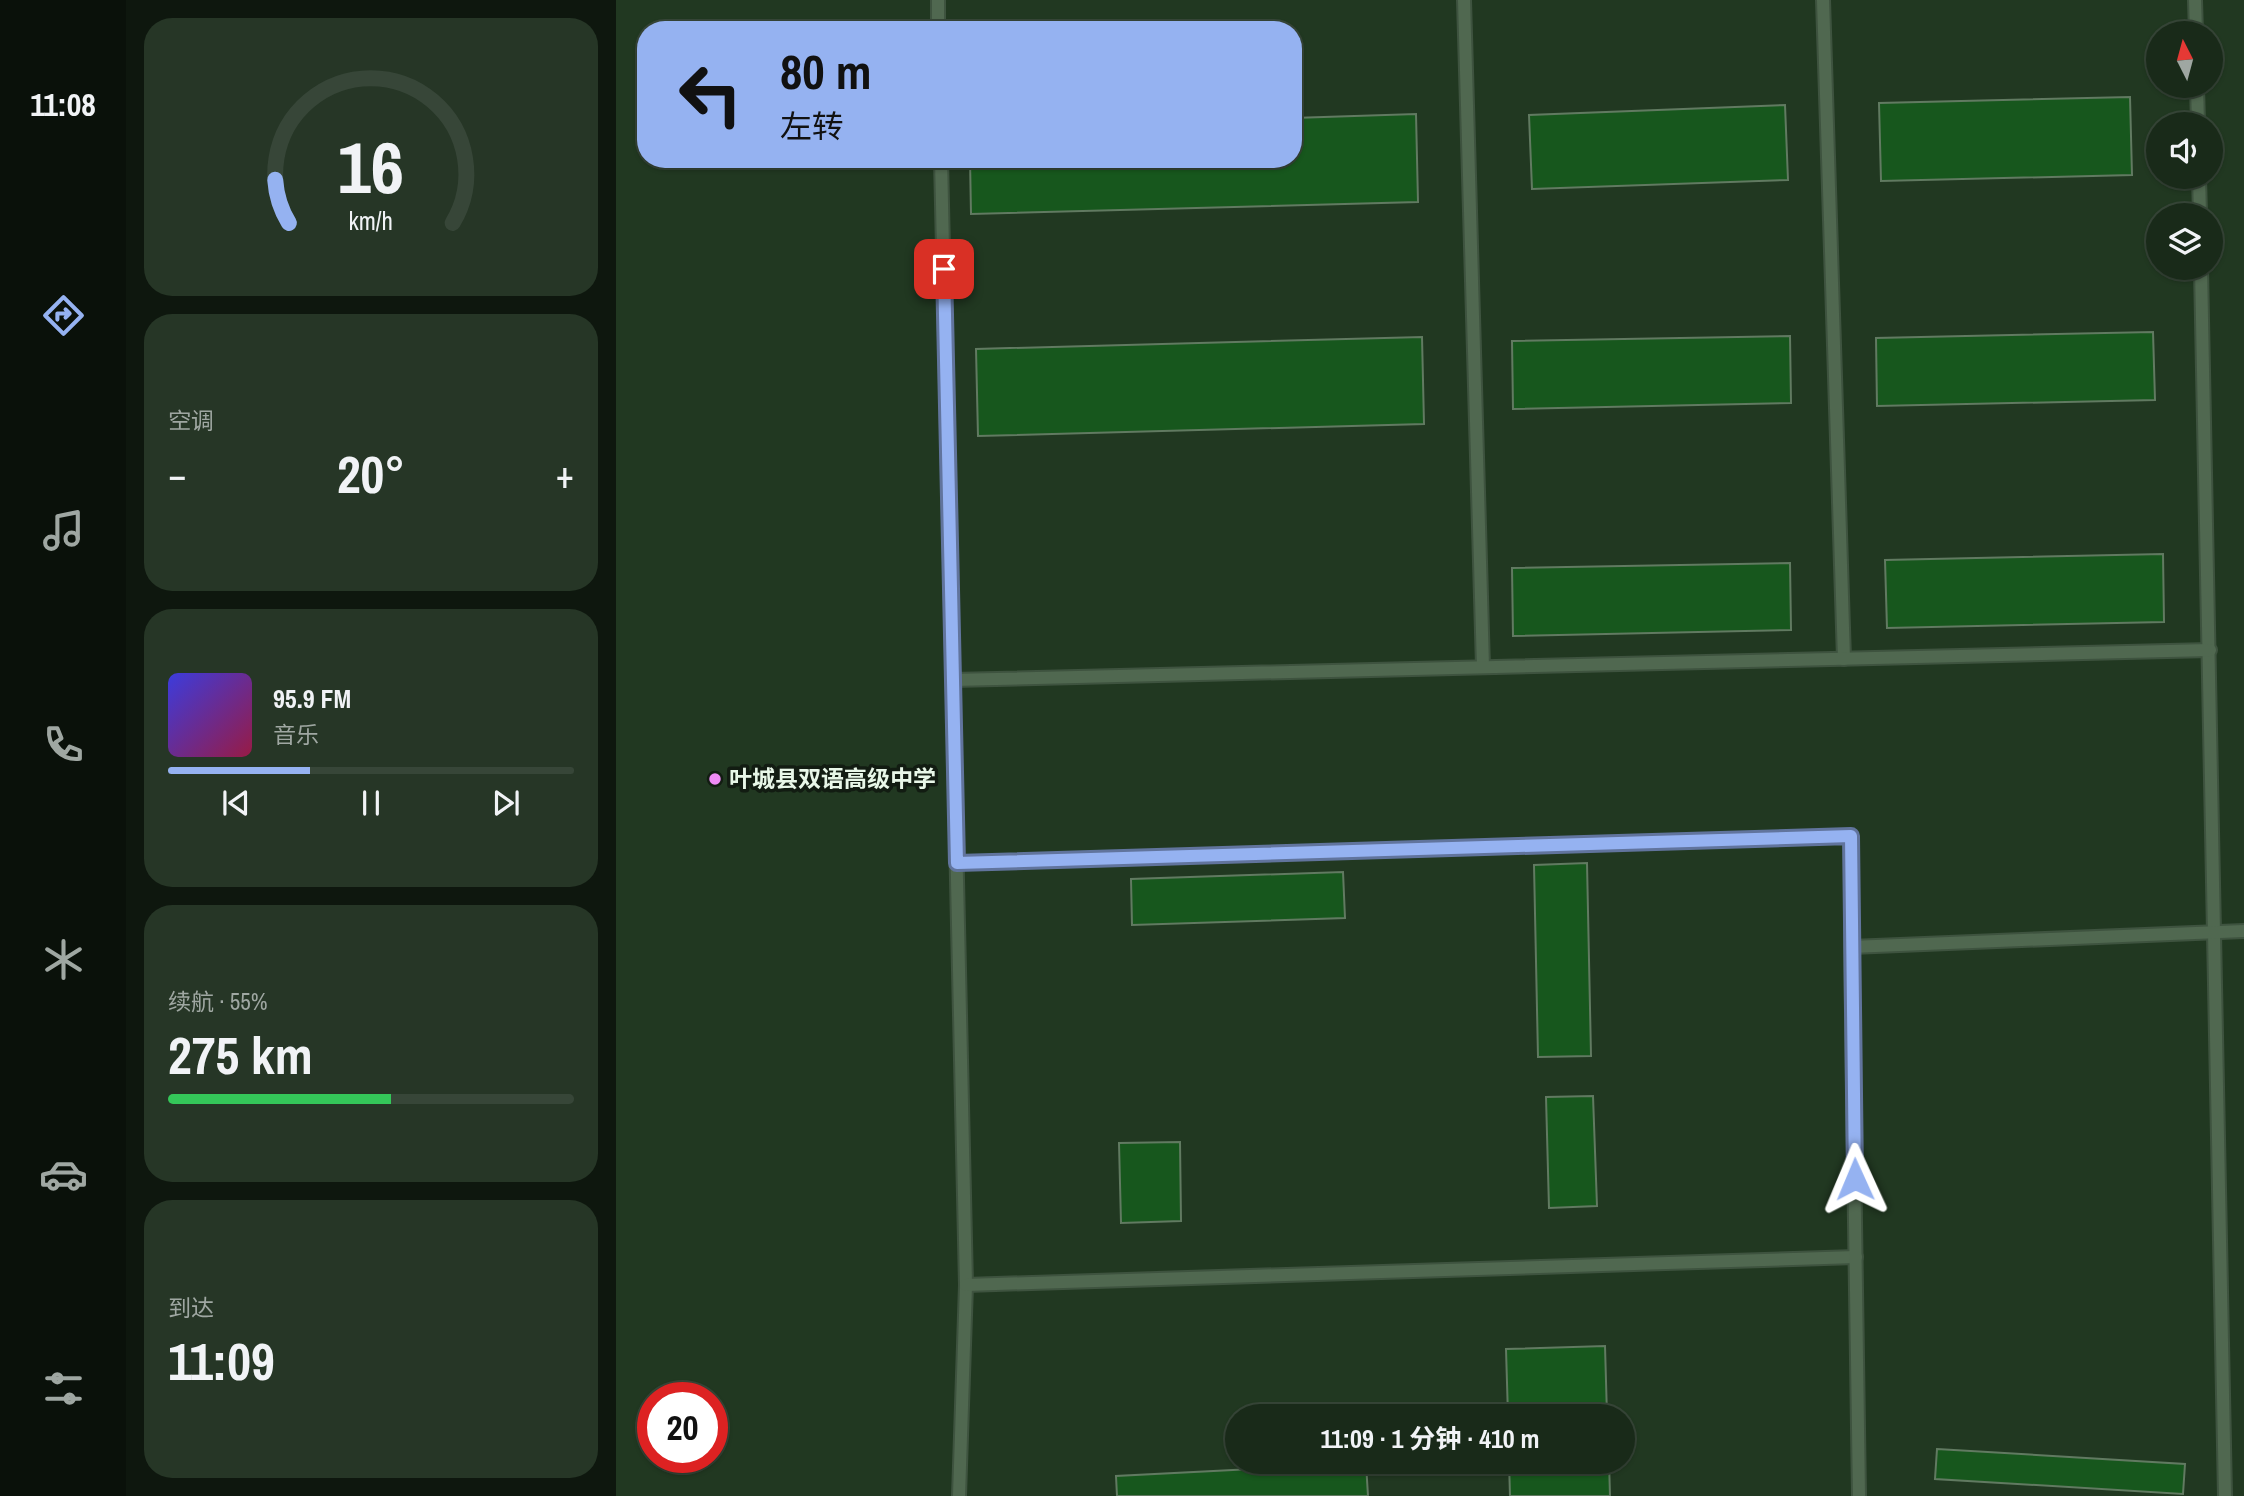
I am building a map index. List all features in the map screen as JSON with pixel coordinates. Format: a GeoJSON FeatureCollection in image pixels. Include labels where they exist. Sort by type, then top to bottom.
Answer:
{"type":"FeatureCollection","features":[{"type":"Feature","properties":{"kind":"lane"},"geometry":{"type":"LineString","coordinates":[[938,0],[938,21]]}},
{"type":"Feature","properties":{"kind":"lane"},"geometry":{"type":"LineString","coordinates":[[1464,0],[1483,667]]}},
{"type":"Feature","properties":{"kind":"lane"},"geometry":{"type":"LineString","coordinates":[[1823,0],[1844,659]]}},
{"type":"Feature","properties":{"kind":"lane"},"geometry":{"type":"LineString","coordinates":[[2195,0],[2196,21]]}},
{"type":"Feature","properties":{"kind":"lane"},"geometry":{"type":"LineString","coordinates":[[941,168],[966,1285],[959,1496]]}},
{"type":"Feature","properties":{"kind":"lane"},"geometry":{"type":"LineString","coordinates":[[2201,280],[2225,1496]]}},
{"type":"Feature","properties":{"kind":"lane"},"geometry":{"type":"LineString","coordinates":[[953,680],[2210,650]]}},
{"type":"Feature","properties":{"kind":"lane"},"geometry":{"type":"LineString","coordinates":[[957,863],[1851,836],[1859,1496]]}},
{"type":"Feature","properties":{"kind":"lane"},"geometry":{"type":"LineString","coordinates":[[1851,947],[2244,931]]}},
{"type":"Feature","properties":{"kind":"lane"},"geometry":{"type":"LineString","coordinates":[[966,1285],[1856,1257]]}},
{"type":"Feature","properties":{"kind":"building"},"geometry":{"type":"Polygon","coordinates":[[[2130,97],[2132,175],[1881,181],[1879,103],[2130,97]]]}},
{"type":"Feature","properties":{"kind":"building"},"geometry":{"type":"Polygon","coordinates":[[[1785,105],[1788,180],[1532,189],[1529,115],[1785,105]]]}},
{"type":"Feature","properties":{"kind":"building"},"geometry":{"type":"Polygon","coordinates":[[[1416,114],[1418,202],[971,214],[970,168],[1302,168],[1302,118],[1416,114]]]}},
{"type":"Feature","properties":{"kind":"building"},"geometry":{"type":"Polygon","coordinates":[[[2153,332],[2155,400],[1877,406],[1876,338],[2153,332]]]}},
{"type":"Feature","properties":{"kind":"building"},"geometry":{"type":"Polygon","coordinates":[[[1790,336],[1791,403],[1513,409],[1512,341],[1790,336]]]}},
{"type":"Feature","properties":{"kind":"building"},"geometry":{"type":"Polygon","coordinates":[[[1422,337],[1424,424],[978,436],[976,349],[1422,337]]]}},
{"type":"Feature","properties":{"kind":"building"},"geometry":{"type":"Polygon","coordinates":[[[2163,554],[2164,622],[1887,628],[1885,560],[2163,554]]]}},
{"type":"Feature","properties":{"kind":"building"},"geometry":{"type":"Polygon","coordinates":[[[1790,563],[1791,630],[1513,636],[1512,568],[1790,563]]]}},
{"type":"Feature","properties":{"kind":"building"},"geometry":{"type":"Polygon","coordinates":[[[1587,863],[1591,1056],[1538,1057],[1534,865],[1587,863]]]}},
{"type":"Feature","properties":{"kind":"building"},"geometry":{"type":"Polygon","coordinates":[[[1343,872],[1345,918],[1132,925],[1131,879],[1343,872]]]}},
{"type":"Feature","properties":{"kind":"building"},"geometry":{"type":"Polygon","coordinates":[[[1593,1096],[1597,1206],[1549,1208],[1546,1097],[1593,1096]]]}},
{"type":"Feature","properties":{"kind":"building"},"geometry":{"type":"Polygon","coordinates":[[[1180,1142],[1181,1221],[1121,1223],[1119,1143],[1180,1142]]]}},
{"type":"Feature","properties":{"kind":"building"},"geometry":{"type":"Polygon","coordinates":[[[1605,1346],[1607,1404],[1508,1404],[1506,1349],[1605,1346]]]}},
{"type":"Feature","properties":{"kind":"building"},"geometry":{"type":"Polygon","coordinates":[[[1937,1449],[2185,1464],[2183,1494],[1935,1479],[1937,1449]]]}},
{"type":"Feature","properties":{"kind":"building"},"geometry":{"type":"Polygon","coordinates":[[[1225,1470],[1225,1474],[1367,1474],[1368,1496],[1117,1496],[1116,1476],[1225,1470]]]}},
{"type":"Feature","properties":{"kind":"building"},"geometry":{"type":"Polygon","coordinates":[[[1509,1474],[1609,1474],[1610,1496],[1510,1496],[1509,1474]]]}},
{"type":"Feature","properties":{"kind":"place","name":"叶城县双语高级中学"},"geometry":{"type":"Point","coordinates":[715,779]}},
{"type":"Feature","properties":{"kind":"route"},"geometry":{"type":"LineString","coordinates":[[944,269],[957,863],[1851,836],[1855,1179]]}}]}
